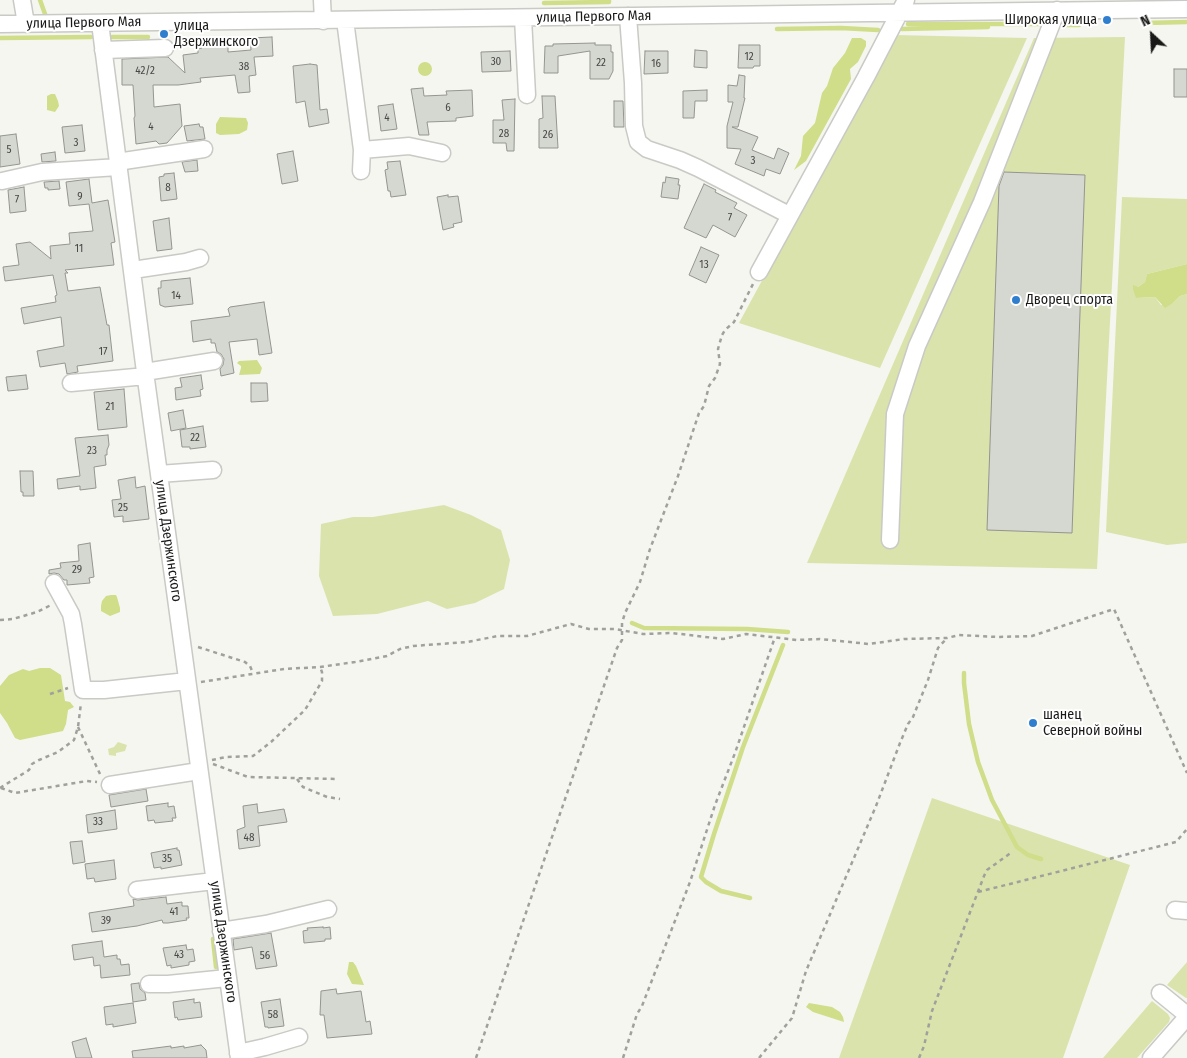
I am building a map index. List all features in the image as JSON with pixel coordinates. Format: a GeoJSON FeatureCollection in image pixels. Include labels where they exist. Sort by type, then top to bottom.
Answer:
{"type":"FeatureCollection","features":[{"type":"Feature","properties":{"kind":"street"},"geometry":{"type":"LineString","coordinates":[[22,0],[26,24]]}},
{"type":"Feature","properties":{"kind":"street"},"geometry":{"type":"LineString","coordinates":[[322,0],[323,20]]}},
{"type":"Feature","properties":{"kind":"street"},"geometry":{"type":"LineString","coordinates":[[759,272],[789,215],[820,163],[903,6]]}},
{"type":"Feature","properties":{"kind":"street","name":"улица Первого Мая"},"geometry":{"type":"LineString","coordinates":[[0,24],[628,16],[770,7],[903,6],[1057,10],[1187,8]]}},
{"type":"Feature","properties":{"kind":"street"},"geometry":{"type":"LineString","coordinates":[[890,540],[895,414],[917,346],[982,202],[1057,10]]}},
{"type":"Feature","properties":{"kind":"street"},"geometry":{"type":"LineString","coordinates":[[628,16],[634,126],[638,142],[647,149],[698,168],[789,215]]}},
{"type":"Feature","properties":{"kind":"street"},"geometry":{"type":"LineString","coordinates":[[523,18],[527,95]]}},
{"type":"Feature","properties":{"kind":"street"},"geometry":{"type":"LineString","coordinates":[[345,20],[362,150],[361,171]]}},
{"type":"Feature","properties":{"kind":"street","name":"улица Дзержинского"},"geometry":{"type":"LineString","coordinates":[[100,23],[238,1056]]}},
{"type":"Feature","properties":{"kind":"street"},"geometry":{"type":"LineString","coordinates":[[103,50],[165,48]]}},
{"type":"Feature","properties":{"kind":"street"},"geometry":{"type":"LineString","coordinates":[[362,150],[409,146],[442,153]]}},
{"type":"Feature","properties":{"kind":"street"},"geometry":{"type":"LineString","coordinates":[[2,181],[42,172],[118,165],[204,149]]}},
{"type":"Feature","properties":{"kind":"street"},"geometry":{"type":"LineString","coordinates":[[132,270],[186,262],[200,258]]}},
{"type":"Feature","properties":{"kind":"street"},"geometry":{"type":"LineString","coordinates":[[71,384],[146,374],[214,361]]}},
{"type":"Feature","properties":{"kind":"street"},"geometry":{"type":"LineString","coordinates":[[159,474],[213,470]]}},
{"type":"Feature","properties":{"kind":"street"},"geometry":{"type":"LineString","coordinates":[[54,583],[71,614],[74,624],[83,690],[104,690],[187,681]]}},
{"type":"Feature","properties":{"kind":"street"},"geometry":{"type":"LineString","coordinates":[[106,784],[199,771]]}},
{"type":"Feature","properties":{"kind":"street"},"geometry":{"type":"LineString","coordinates":[[137,890],[214,881]]}},
{"type":"Feature","properties":{"kind":"street"},"geometry":{"type":"LineString","coordinates":[[221,931],[266,924],[328,909]]}},
{"type":"Feature","properties":{"kind":"street"},"geometry":{"type":"LineString","coordinates":[[149,984],[227,978]]}},
{"type":"Feature","properties":{"kind":"street"},"geometry":{"type":"LineString","coordinates":[[1151,1058],[1187,1016],[1160,993]]}},
{"type":"Feature","properties":{"kind":"street"},"geometry":{"type":"LineString","coordinates":[[238,1056],[299,1037]]}},
{"type":"Feature","properties":{"kind":"path"},"geometry":{"type":"LineString","coordinates":[[476,1058],[617,648],[622,640],[622,624],[625,613],[640,582],[699,413],[704,406],[709,386],[715,378],[720,364],[718,349],[722,335],[734,322],[759,272]]}},
{"type":"Feature","properties":{"kind":"path"},"geometry":{"type":"LineString","coordinates":[[0,620],[37,612],[62,600]]}},
{"type":"Feature","properties":{"kind":"path"},"geometry":{"type":"LineString","coordinates":[[187,681],[193,683],[209,681],[284,668],[320,667],[387,656],[400,649],[412,646],[472,641],[498,636],[527,636],[566,624],[589,629],[615,629],[622,632],[643,634],[672,633],[723,639],[746,634],[797,640],[820,639],[869,644],[904,639],[947,638],[959,635],[1032,636],[1114,609],[1187,772]]}},
{"type":"Feature","properties":{"kind":"path"},"geometry":{"type":"LineString","coordinates":[[623,1058],[637,1014],[642,1006],[690,882],[715,805],[736,753],[775,637]]}},
{"type":"Feature","properties":{"kind":"path"},"geometry":{"type":"LineString","coordinates":[[759,1058],[792,1018],[806,971],[876,806],[908,724],[913,717],[938,648],[947,638]]}},
{"type":"Feature","properties":{"kind":"path"},"geometry":{"type":"LineString","coordinates":[[183,649],[197,647],[223,654],[245,662],[250,666],[253,673]]}},
{"type":"Feature","properties":{"kind":"path"},"geometry":{"type":"LineString","coordinates":[[320,667],[322,681],[305,710],[271,742],[253,756],[226,757],[207,761],[217,767],[248,777],[337,779]]}},
{"type":"Feature","properties":{"kind":"path"},"geometry":{"type":"LineString","coordinates":[[50,694],[66,689]]}},
{"type":"Feature","properties":{"kind":"path"},"geometry":{"type":"LineString","coordinates":[[1,788],[29,770],[32,764],[58,752],[74,740],[78,727],[83,690]]}},
{"type":"Feature","properties":{"kind":"path"},"geometry":{"type":"LineString","coordinates":[[78,727],[106,784]]}},
{"type":"Feature","properties":{"kind":"path"},"geometry":{"type":"LineString","coordinates":[[297,779],[303,787],[327,797],[340,799]]}},
{"type":"Feature","properties":{"kind":"path"},"geometry":{"type":"LineString","coordinates":[[1,788],[15,793],[87,781],[106,784]]}},
{"type":"Feature","properties":{"kind":"path"},"geometry":{"type":"LineString","coordinates":[[978,892],[1176,842],[1187,829]]}},
{"type":"Feature","properties":{"kind":"path"},"geometry":{"type":"LineString","coordinates":[[919,1058],[924,1046],[932,1010],[987,870],[1012,852]]}},
{"type":"Feature","properties":{"kind":"shaded area"},"geometry":{"type":"Polygon","coordinates":[[[895,35],[1027,38],[880,368],[739,323],[895,35]]]}},
{"type":"Feature","properties":{"kind":"shaded area","name":"Дворец спорта"},"geometry":{"type":"Polygon","coordinates":[[[1125,37],[1097,569],[807,563],[1034,38],[1125,37]]]}},
{"type":"Feature","properties":{"kind":"shaded area"},"geometry":{"type":"Polygon","coordinates":[[[852,38],[861,38],[866,41],[866,46],[858,62],[850,69],[851,79],[806,161],[794,170],[801,156],[803,136],[815,123],[822,93],[827,86],[833,68],[845,53],[852,38]]]}},
{"type":"Feature","properties":{"kind":"shaded area"},"geometry":{"type":"Polygon","coordinates":[[[422,62],[428,62],[432,69],[428,76],[422,76],[418,72],[418,66],[422,62]]]}},
{"type":"Feature","properties":{"kind":"shaded area"},"geometry":{"type":"Polygon","coordinates":[[[55,94],[58,101],[59,106],[55,112],[47,110],[47,96],[55,94]]]}},
{"type":"Feature","properties":{"kind":"shaded area"},"geometry":{"type":"Polygon","coordinates":[[[220,117],[246,118],[248,123],[247,130],[239,134],[220,135],[216,133],[216,124],[220,117]]]}},
{"type":"Feature","properties":{"kind":"shaded area"},"geometry":{"type":"Polygon","coordinates":[[[1122,197],[1187,199],[1187,264],[1147,274],[1145,282],[1138,287],[1136,298],[1155,297],[1161,305],[1173,303],[1180,296],[1187,294],[1187,543],[1167,545],[1106,532],[1122,197]]]}},
{"type":"Feature","properties":{"kind":"shaded area"},"geometry":{"type":"Polygon","coordinates":[[[1187,264],[1187,294],[1180,296],[1165,308],[1155,297],[1136,298],[1133,285],[1138,287],[1145,282],[1147,274],[1187,264]]]}},
{"type":"Feature","properties":{"kind":"shaded area"},"geometry":{"type":"Polygon","coordinates":[[[257,360],[262,368],[260,374],[239,375],[241,366],[237,363],[239,361],[257,360]]]}},
{"type":"Feature","properties":{"kind":"shaded area"},"geometry":{"type":"Polygon","coordinates":[[[444,505],[471,515],[501,530],[510,560],[504,589],[475,603],[447,609],[428,601],[377,614],[333,616],[319,576],[321,524],[353,517],[373,517],[444,505]]]}},
{"type":"Feature","properties":{"kind":"shaded area"},"geometry":{"type":"Polygon","coordinates":[[[116,595],[120,612],[110,616],[101,611],[101,606],[106,596],[116,595]]]}},
{"type":"Feature","properties":{"kind":"shaded area"},"geometry":{"type":"Polygon","coordinates":[[[50,668],[61,675],[65,701],[70,702],[74,707],[68,710],[63,731],[20,740],[15,738],[0,713],[0,686],[9,675],[23,669],[29,671],[50,668]]]}},
{"type":"Feature","properties":{"kind":"shaded area"},"geometry":{"type":"Polygon","coordinates":[[[118,742],[127,745],[125,751],[116,753],[116,756],[109,755],[108,749],[114,747],[118,742]]]}},
{"type":"Feature","properties":{"kind":"shaded area"},"geometry":{"type":"Polygon","coordinates":[[[932,798],[1130,865],[1063,1058],[839,1058],[932,798]]]}},
{"type":"Feature","properties":{"kind":"shaded area"},"geometry":{"type":"Polygon","coordinates":[[[349,962],[353,962],[356,966],[364,985],[352,984],[347,974],[349,962]]]}},
{"type":"Feature","properties":{"kind":"shaded area"},"geometry":{"type":"Polygon","coordinates":[[[1187,962],[1187,998],[1186,998],[1167,985],[1187,962]]]}},
{"type":"Feature","properties":{"kind":"shaded area"},"geometry":{"type":"Polygon","coordinates":[[[1152,1001],[1168,1014],[1169,1022],[1137,1058],[1103,1058],[1152,1001]]]}},
{"type":"Feature","properties":{"kind":"shaded area"},"geometry":{"type":"Polygon","coordinates":[[[809,1003],[832,1007],[840,1012],[844,1022],[813,1012],[806,1007],[809,1003]]]}},
{"type":"Feature","properties":{"kind":"building"},"geometry":{"type":"Polygon","coordinates":[[[272,37],[273,56],[254,57],[256,75],[249,76],[250,92],[238,93],[235,75],[200,78],[201,82],[178,85],[153,85],[154,107],[180,104],[182,126],[167,143],[159,144],[156,141],[136,144],[133,85],[122,85],[122,59],[168,57],[185,73],[183,55],[198,53],[198,49],[202,48],[201,42],[228,41],[228,52],[251,50],[250,38],[272,37]]]}},
{"type":"Feature","properties":{"kind":"building"},"geometry":{"type":"Polygon","coordinates":[[[595,43],[595,45],[611,45],[613,71],[609,79],[590,79],[590,51],[558,56],[558,73],[544,73],[545,46],[553,46],[553,44],[595,43]]]}},
{"type":"Feature","properties":{"kind":"building"},"geometry":{"type":"Polygon","coordinates":[[[739,45],[760,45],[760,66],[738,68],[739,45]]]}},
{"type":"Feature","properties":{"kind":"building"},"geometry":{"type":"Polygon","coordinates":[[[695,50],[707,51],[707,68],[694,67],[695,50]]]}},
{"type":"Feature","properties":{"kind":"building"},"geometry":{"type":"Polygon","coordinates":[[[510,51],[511,71],[482,72],[481,52],[510,51]]]}},
{"type":"Feature","properties":{"kind":"building"},"geometry":{"type":"Polygon","coordinates":[[[645,51],[668,51],[668,73],[644,74],[645,51]]]}},
{"type":"Feature","properties":{"kind":"building"},"geometry":{"type":"Polygon","coordinates":[[[317,65],[320,110],[327,109],[329,123],[309,127],[305,101],[296,103],[293,66],[317,65]]]}},
{"type":"Feature","properties":{"kind":"building"},"geometry":{"type":"Polygon","coordinates":[[[1174,69],[1187,69],[1187,97],[1174,97],[1174,69]]]}},
{"type":"Feature","properties":{"kind":"building"},"geometry":{"type":"Polygon","coordinates":[[[739,75],[745,76],[745,98],[738,127],[732,127],[758,137],[752,150],[774,159],[778,148],[789,153],[780,174],[766,169],[764,176],[735,164],[741,149],[727,148],[727,126],[733,102],[728,102],[728,85],[737,86],[739,75]]]}},
{"type":"Feature","properties":{"kind":"building"},"geometry":{"type":"Polygon","coordinates":[[[423,88],[424,96],[447,95],[446,91],[472,90],[473,116],[456,118],[456,121],[427,122],[429,135],[419,135],[411,89],[423,88]]]}},
{"type":"Feature","properties":{"kind":"building"},"geometry":{"type":"Polygon","coordinates":[[[707,90],[707,101],[695,101],[694,118],[683,118],[683,91],[707,90]]]}},
{"type":"Feature","properties":{"kind":"building"},"geometry":{"type":"Polygon","coordinates":[[[542,96],[555,96],[558,148],[539,148],[539,119],[543,118],[542,96]]]}},
{"type":"Feature","properties":{"kind":"building"},"geometry":{"type":"Polygon","coordinates":[[[515,99],[514,151],[507,151],[506,143],[493,143],[493,120],[504,120],[502,100],[515,99]]]}},
{"type":"Feature","properties":{"kind":"building"},"geometry":{"type":"Polygon","coordinates":[[[614,101],[623,101],[624,127],[614,127],[614,101]]]}},
{"type":"Feature","properties":{"kind":"building"},"geometry":{"type":"Polygon","coordinates":[[[393,104],[397,129],[381,131],[378,106],[393,104]]]}},
{"type":"Feature","properties":{"kind":"building"},"geometry":{"type":"Polygon","coordinates":[[[199,124],[200,127],[203,127],[205,139],[187,141],[184,126],[199,124]]]}},
{"type":"Feature","properties":{"kind":"building"},"geometry":{"type":"Polygon","coordinates":[[[82,125],[85,151],[65,153],[62,127],[82,125]]]}},
{"type":"Feature","properties":{"kind":"building"},"geometry":{"type":"Polygon","coordinates":[[[16,134],[20,164],[0,167],[0,136],[16,134]]]}},
{"type":"Feature","properties":{"kind":"building"},"geometry":{"type":"Polygon","coordinates":[[[293,151],[298,181],[282,184],[277,154],[293,151]]]}},
{"type":"Feature","properties":{"kind":"building"},"geometry":{"type":"Polygon","coordinates":[[[55,152],[56,161],[42,162],[41,154],[55,152]]]}},
{"type":"Feature","properties":{"kind":"building"},"geometry":{"type":"Polygon","coordinates":[[[197,160],[198,171],[185,172],[182,162],[197,160]]]}},
{"type":"Feature","properties":{"kind":"building"},"geometry":{"type":"Polygon","coordinates":[[[400,161],[406,195],[391,197],[390,191],[388,191],[385,170],[388,169],[387,162],[400,161]]]}},
{"type":"Feature","properties":{"kind":"building"},"geometry":{"type":"Polygon","coordinates":[[[1004,172],[1085,175],[1072,533],[987,530],[999,186],[1004,172]]]}},
{"type":"Feature","properties":{"kind":"building"},"geometry":{"type":"Polygon","coordinates":[[[174,173],[177,199],[161,201],[159,177],[164,176],[164,174],[174,173]]]}},
{"type":"Feature","properties":{"kind":"building"},"geometry":{"type":"Polygon","coordinates":[[[666,177],[679,179],[678,199],[661,197],[663,182],[665,183],[666,177]]]}},
{"type":"Feature","properties":{"kind":"building"},"geometry":{"type":"Polygon","coordinates":[[[89,179],[92,203],[108,200],[115,242],[111,243],[114,265],[65,270],[68,273],[65,273],[68,291],[100,287],[107,325],[109,325],[113,361],[77,366],[78,372],[67,374],[65,363],[40,367],[37,351],[64,346],[61,317],[24,324],[21,308],[56,302],[55,296],[57,295],[53,275],[5,281],[3,267],[19,265],[16,244],[30,242],[51,259],[50,246],[70,244],[69,233],[93,231],[89,204],[69,206],[66,182],[89,179]]]}},
{"type":"Feature","properties":{"kind":"building"},"geometry":{"type":"Polygon","coordinates":[[[59,181],[60,189],[48,190],[48,188],[45,188],[44,182],[59,181]]]}},
{"type":"Feature","properties":{"kind":"building"},"geometry":{"type":"Polygon","coordinates":[[[704,184],[737,203],[734,208],[747,215],[735,237],[713,225],[706,238],[684,228],[704,184]]]}},
{"type":"Feature","properties":{"kind":"building"},"geometry":{"type":"Polygon","coordinates":[[[24,187],[26,211],[10,213],[8,190],[24,187]]]}},
{"type":"Feature","properties":{"kind":"building"},"geometry":{"type":"Polygon","coordinates":[[[448,195],[448,197],[458,196],[462,222],[453,224],[454,227],[443,230],[437,197],[448,195]]]}},
{"type":"Feature","properties":{"kind":"building"},"geometry":{"type":"Polygon","coordinates":[[[169,218],[172,249],[157,251],[153,221],[169,218]]]}},
{"type":"Feature","properties":{"kind":"building"},"geometry":{"type":"Polygon","coordinates":[[[701,247],[719,255],[706,283],[689,275],[701,247]]]}},
{"type":"Feature","properties":{"kind":"building"},"geometry":{"type":"Polygon","coordinates":[[[190,278],[193,304],[165,307],[160,305],[158,288],[161,288],[161,281],[190,278]]]}},
{"type":"Feature","properties":{"kind":"building"},"geometry":{"type":"Polygon","coordinates":[[[264,302],[272,353],[259,355],[257,339],[229,342],[234,373],[221,376],[220,369],[224,359],[217,352],[215,343],[211,343],[211,339],[193,342],[191,321],[230,316],[228,309],[230,307],[264,302]]]}},
{"type":"Feature","properties":{"kind":"building"},"geometry":{"type":"Polygon","coordinates":[[[26,375],[28,389],[8,391],[6,377],[26,375]]]}},
{"type":"Feature","properties":{"kind":"building"},"geometry":{"type":"Polygon","coordinates":[[[201,375],[203,389],[200,390],[201,396],[176,400],[175,388],[182,387],[180,378],[201,375]]]}},
{"type":"Feature","properties":{"kind":"building"},"geometry":{"type":"Polygon","coordinates":[[[251,383],[267,383],[268,401],[251,402],[251,383]]]}},
{"type":"Feature","properties":{"kind":"building"},"geometry":{"type":"Polygon","coordinates":[[[124,389],[127,427],[98,430],[94,392],[124,389]]]}},
{"type":"Feature","properties":{"kind":"building"},"geometry":{"type":"Polygon","coordinates":[[[183,410],[186,428],[171,431],[168,413],[183,410]]]}},
{"type":"Feature","properties":{"kind":"building"},"geometry":{"type":"Polygon","coordinates":[[[203,426],[206,447],[190,449],[190,447],[182,447],[180,430],[203,426]]]}},
{"type":"Feature","properties":{"kind":"building"},"geometry":{"type":"Polygon","coordinates":[[[108,435],[109,445],[107,455],[105,455],[106,465],[94,467],[96,488],[80,490],[80,486],[58,489],[57,479],[80,476],[75,438],[108,435]]]}},
{"type":"Feature","properties":{"kind":"building"},"geometry":{"type":"Polygon","coordinates":[[[20,471],[33,471],[34,496],[23,496],[23,492],[21,492],[20,471]]]}},
{"type":"Feature","properties":{"kind":"building"},"geometry":{"type":"Polygon","coordinates":[[[135,477],[136,488],[145,486],[149,519],[123,522],[123,516],[114,517],[112,500],[121,499],[118,480],[135,477]]]}},
{"type":"Feature","properties":{"kind":"building"},"geometry":{"type":"Polygon","coordinates":[[[90,543],[94,577],[89,578],[90,583],[67,585],[67,580],[64,580],[59,574],[49,574],[49,570],[61,568],[60,563],[79,561],[78,545],[90,543]]]}},
{"type":"Feature","properties":{"kind":"building"},"geometry":{"type":"Polygon","coordinates":[[[146,789],[148,801],[111,807],[109,795],[146,789]]]}},
{"type":"Feature","properties":{"kind":"building"},"geometry":{"type":"Polygon","coordinates":[[[168,803],[168,807],[174,806],[176,818],[172,818],[173,821],[155,823],[154,820],[148,821],[146,806],[168,803]]]}},
{"type":"Feature","properties":{"kind":"building"},"geometry":{"type":"Polygon","coordinates":[[[257,804],[258,813],[284,809],[287,822],[258,826],[260,846],[239,849],[237,830],[245,827],[243,806],[257,804]]]}},
{"type":"Feature","properties":{"kind":"building"},"geometry":{"type":"Polygon","coordinates":[[[115,810],[117,829],[88,833],[86,815],[115,810]]]}},
{"type":"Feature","properties":{"kind":"building"},"geometry":{"type":"Polygon","coordinates":[[[82,841],[85,862],[73,864],[70,842],[82,841]]]}},
{"type":"Feature","properties":{"kind":"building"},"geometry":{"type":"Polygon","coordinates":[[[177,848],[182,865],[161,869],[161,867],[154,868],[151,853],[177,848]]]}},
{"type":"Feature","properties":{"kind":"building"},"geometry":{"type":"Polygon","coordinates":[[[114,860],[116,879],[95,882],[94,878],[87,879],[85,864],[114,860]]]}},
{"type":"Feature","properties":{"kind":"building"},"geometry":{"type":"Polygon","coordinates":[[[166,897],[167,904],[182,902],[182,906],[188,906],[189,918],[186,918],[187,920],[163,923],[162,920],[137,926],[92,932],[89,913],[134,906],[133,899],[166,897]]]}},
{"type":"Feature","properties":{"kind":"building"},"geometry":{"type":"Polygon","coordinates":[[[330,927],[331,939],[304,943],[303,931],[308,930],[307,928],[330,927]]]}},
{"type":"Feature","properties":{"kind":"building"},"geometry":{"type":"Polygon","coordinates":[[[271,933],[277,966],[256,969],[252,947],[234,950],[233,939],[271,933]]]}},
{"type":"Feature","properties":{"kind":"building"},"geometry":{"type":"Polygon","coordinates":[[[102,941],[104,957],[117,955],[121,965],[129,964],[130,975],[101,978],[100,965],[94,966],[93,957],[74,960],[72,945],[102,941]]]}},
{"type":"Feature","properties":{"kind":"building"},"geometry":{"type":"Polygon","coordinates":[[[186,945],[187,950],[193,949],[195,961],[189,962],[189,965],[171,968],[171,965],[167,966],[163,948],[186,945]]]}},
{"type":"Feature","properties":{"kind":"building"},"geometry":{"type":"Polygon","coordinates":[[[139,983],[140,989],[145,993],[146,1000],[133,1002],[131,984],[139,983]]]}},
{"type":"Feature","properties":{"kind":"building"},"geometry":{"type":"Polygon","coordinates":[[[336,989],[337,994],[361,991],[366,1022],[370,1021],[372,1034],[327,1038],[324,1015],[320,1015],[321,991],[336,989]]]}},
{"type":"Feature","properties":{"kind":"building"},"geometry":{"type":"Polygon","coordinates":[[[194,999],[194,1003],[200,1002],[202,1017],[178,1020],[177,1017],[175,1018],[173,1002],[194,999]]]}},
{"type":"Feature","properties":{"kind":"building"},"geometry":{"type":"Polygon","coordinates":[[[280,999],[284,1026],[265,1027],[261,1002],[280,999]]]}},
{"type":"Feature","properties":{"kind":"building"},"geometry":{"type":"Polygon","coordinates":[[[133,1003],[136,1023],[113,1027],[113,1024],[106,1025],[104,1007],[133,1003]]]}},
{"type":"Feature","properties":{"kind":"building"},"geometry":{"type":"Polygon","coordinates":[[[86,1038],[92,1058],[76,1058],[72,1042],[86,1038]]]}},
{"type":"Feature","properties":{"kind":"building"},"geometry":{"type":"Polygon","coordinates":[[[201,1045],[206,1050],[207,1058],[133,1058],[132,1051],[171,1046],[171,1048],[184,1046],[184,1048],[201,1045]]]}},
{"type":"Feature","properties":{"kind":"waterway"},"geometry":{"type":"LineString","coordinates":[[40,0],[45,14]]}},
{"type":"Feature","properties":{"kind":"waterway"},"geometry":{"type":"LineString","coordinates":[[544,3],[609,2],[609,0]]}},
{"type":"Feature","properties":{"kind":"waterway"},"geometry":{"type":"LineString","coordinates":[[1144,23],[1187,22]]}},
{"type":"Feature","properties":{"kind":"waterway"},"geometry":{"type":"LineString","coordinates":[[908,24],[1046,24]]}},
{"type":"Feature","properties":{"kind":"waterway"},"geometry":{"type":"LineString","coordinates":[[1064,25],[1079,25]]}},
{"type":"Feature","properties":{"kind":"waterway"},"geometry":{"type":"LineString","coordinates":[[902,29],[988,27]]}},
{"type":"Feature","properties":{"kind":"waterway"},"geometry":{"type":"LineString","coordinates":[[777,29],[841,28],[878,30]]}},
{"type":"Feature","properties":{"kind":"waterway"},"geometry":{"type":"LineString","coordinates":[[0,38],[91,37]]}},
{"type":"Feature","properties":{"kind":"waterway"},"geometry":{"type":"LineString","coordinates":[[112,37],[148,37]]}},
{"type":"Feature","properties":{"kind":"waterway"},"geometry":{"type":"LineString","coordinates":[[632,623],[644,628],[747,629],[788,632]]}},
{"type":"Feature","properties":{"kind":"waterway"},"geometry":{"type":"LineString","coordinates":[[750,898],[721,891],[701,877],[743,747],[783,645]]}},
{"type":"Feature","properties":{"kind":"waterway"},"geometry":{"type":"LineString","coordinates":[[964,673],[969,724],[978,762],[992,800],[1017,847],[1028,855],[1041,859]]}},
{"type":"Feature","properties":{"kind":"waterway"},"geometry":{"type":"LineString","coordinates":[[213,939],[216,967]]}},
{"type":"Feature","properties":{"kind":"place","name":"Широкая улица"},"geometry":{"type":"Point","coordinates":[1107,20]}},
{"type":"Feature","properties":{"kind":"place","name":"улица Дзержинского"},"geometry":{"type":"Point","coordinates":[164,34]}},
{"type":"Feature","properties":{"kind":"place","name":"Дворец спорта"},"geometry":{"type":"Point","coordinates":[1016,300]}},
{"type":"Feature","properties":{"kind":"place","name":"шанец Северной войны"},"geometry":{"type":"Point","coordinates":[1033,723]}}]}
